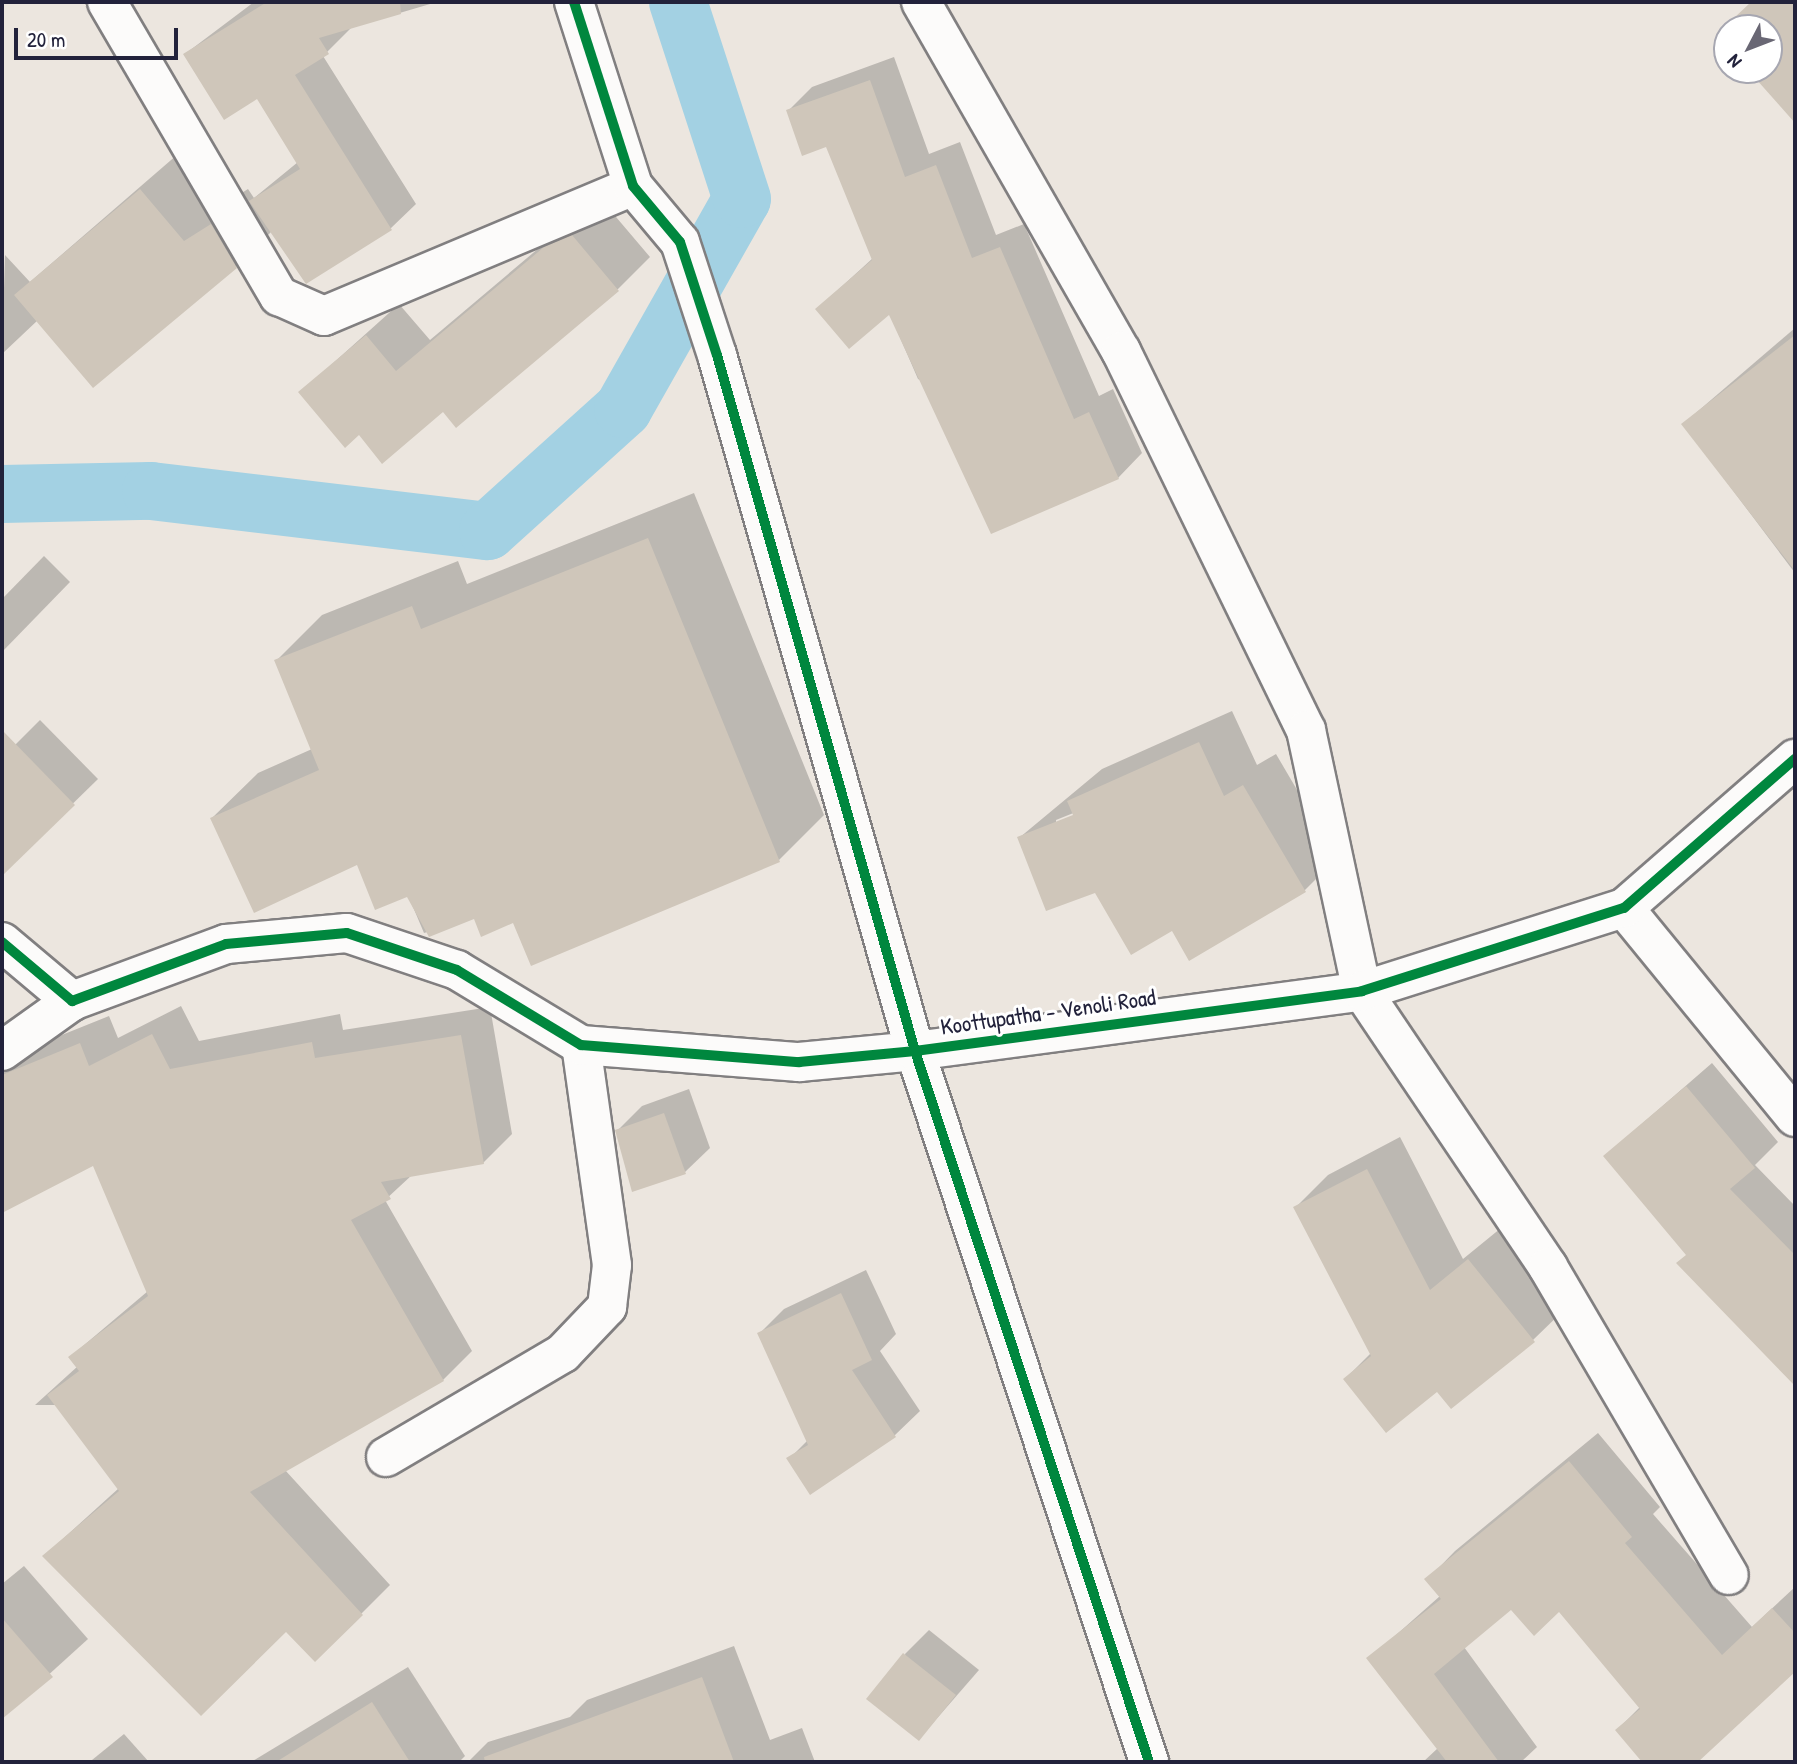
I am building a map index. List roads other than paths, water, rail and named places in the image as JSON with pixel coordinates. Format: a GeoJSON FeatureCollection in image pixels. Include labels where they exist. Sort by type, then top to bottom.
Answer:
{"type":"FeatureCollection","features":[{"type":"Feature","properties":{"kind":"street"},"geometry":{"type":"LineString","coordinates":[[107,2],[279,296],[324,316],[633,186]]}},
{"type":"Feature","properties":{"kind":"street"},"geometry":{"type":"LineString","coordinates":[[574,2],[633,186],[680,242],[716,355],[915,1051],[1149,1762]]}},
{"type":"Feature","properties":{"kind":"street"},"geometry":{"type":"LineString","coordinates":[[921,2],[1121,351],[1306,730],[1362,991],[1548,1267],[1729,1575]]}},
{"type":"Feature","properties":{"kind":"street","name":"Koottupatha - Venoli Road"},"geometry":{"type":"LineString","coordinates":[[2,1051],[72,1001],[226,944],[347,933],[457,970],[581,1045],[799,1062],[915,1051],[1362,991],[1624,908],[1795,759]]}},
{"type":"Feature","properties":{"kind":"street"},"geometry":{"type":"LineString","coordinates":[[1624,908],[1795,1117]]}},
{"type":"Feature","properties":{"kind":"street"},"geometry":{"type":"LineString","coordinates":[[2,942],[72,1001]]}},
{"type":"Feature","properties":{"kind":"street"},"geometry":{"type":"LineString","coordinates":[[386,1457],[564,1353],[607,1307],[612,1265],[581,1045]]}},
{"type":"Feature","properties":{"kind":"waterway"},"geometry":{"type":"LineString","coordinates":[[2,494],[151,491],[488,531],[623,409],[742,199],[678,2]]}}]}
